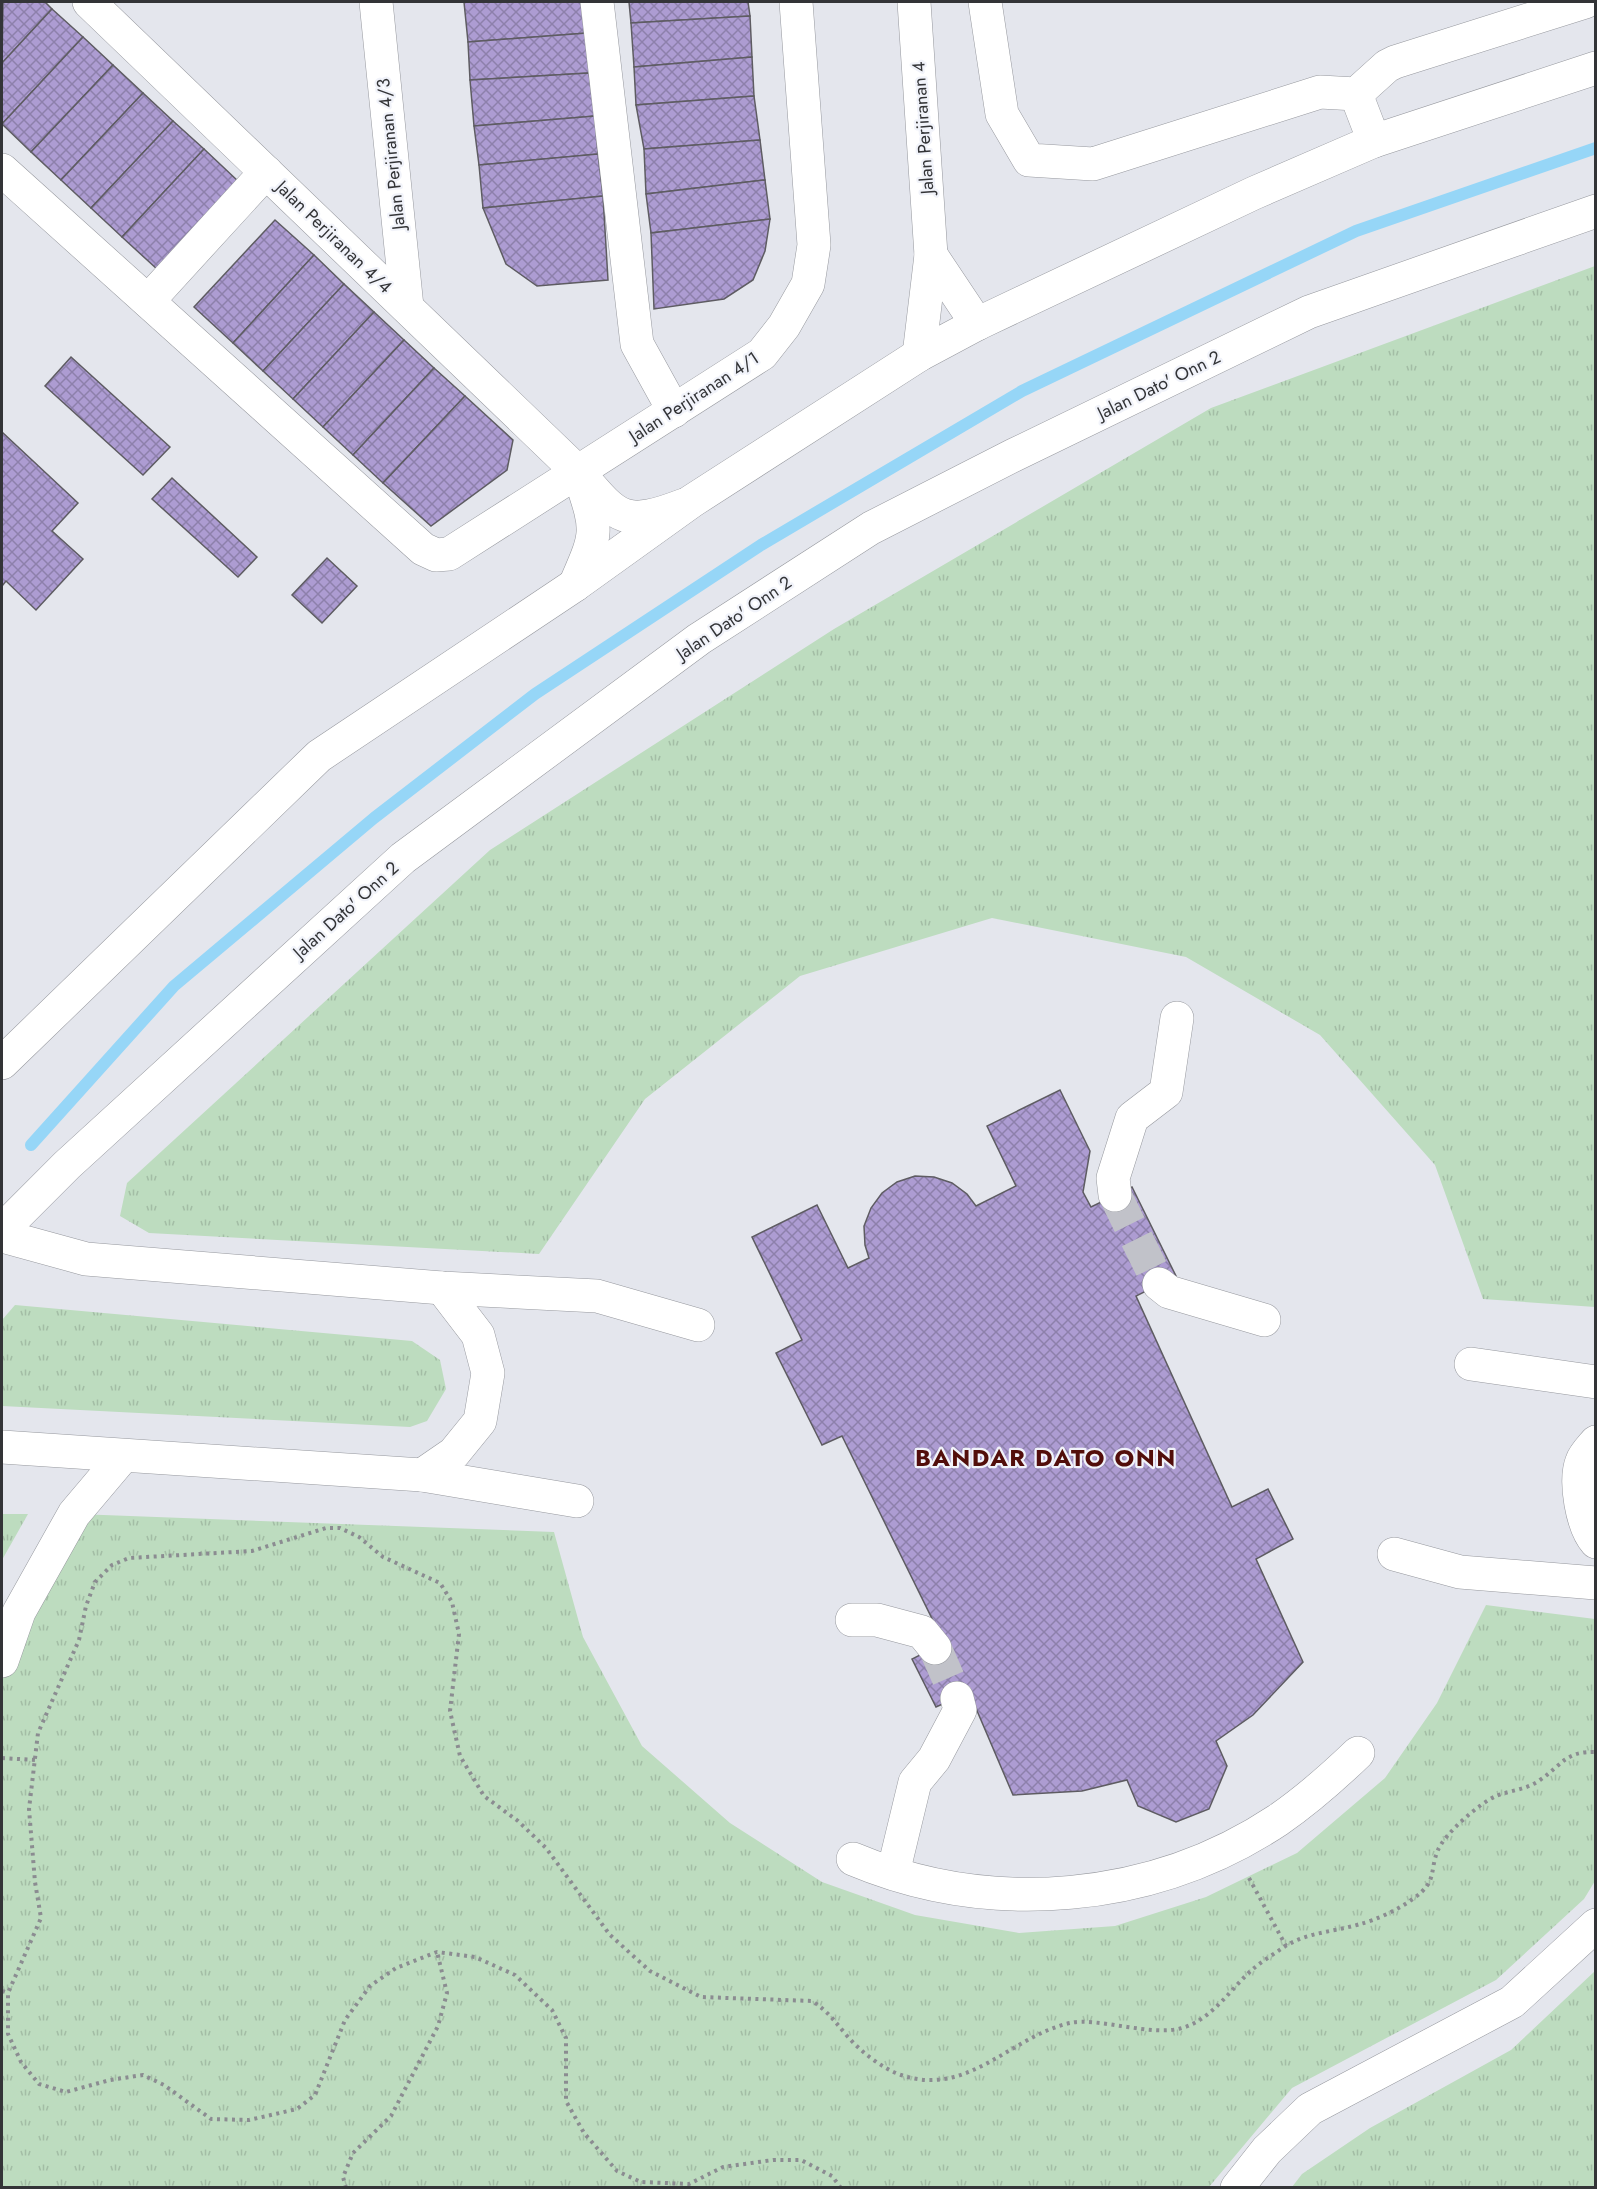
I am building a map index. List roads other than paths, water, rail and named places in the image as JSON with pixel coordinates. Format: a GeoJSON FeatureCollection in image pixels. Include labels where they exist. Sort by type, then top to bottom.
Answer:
{"type":"FeatureCollection","features":[{"type":"Feature","properties":{"kind":"main road","name":"Jalan Perjiranan 4/4"},"geometry":{"type":"LineString","coordinates":[[89,2],[579,473],[604,503],[621,516],[636,519],[655,516],[692,501]]}},
{"type":"Feature","properties":{"kind":"main road","name":"Jalan Perjiranan 4/3"},"geometry":{"type":"LineString","coordinates":[[375,2],[407,307]]}},
{"type":"Feature","properties":{"kind":"main road"},"geometry":{"type":"LineString","coordinates":[[597,2],[636,344],[674,411]]}},
{"type":"Feature","properties":{"kind":"main road","name":"Jalan Perjiranan 4/1"},"geometry":{"type":"LineString","coordinates":[[148,301],[423,549],[436,555],[449,554],[762,354],[784,326],[808,284],[814,245],[795,2]]}},
{"type":"Feature","properties":{"kind":"main road","name":"Jalan Perjiranan 4"},"geometry":{"type":"LineString","coordinates":[[914,2],[931,255],[919,355]]}},
{"type":"Feature","properties":{"kind":"main road"},"geometry":{"type":"LineString","coordinates":[[985,2],[1002,114],[1029,160],[1093,164],[1317,83],[1356,94]]}},
{"type":"Feature","properties":{"kind":"main road"},"geometry":{"type":"LineString","coordinates":[[1356,94],[1387,66],[1395,62],[1585,2]]}},
{"type":"Feature","properties":{"kind":"main road"},"geometry":{"type":"LineString","coordinates":[[2,1063],[320,756],[575,585],[692,501],[919,355],[977,324],[1254,193],[1374,141],[1596,68]]}},
{"type":"Feature","properties":{"kind":"main road"},"geometry":{"type":"LineString","coordinates":[[1356,94],[1374,141]]}},
{"type":"Feature","properties":{"kind":"main road"},"geometry":{"type":"LineString","coordinates":[[2,170],[148,301],[266,172]]}},
{"type":"Feature","properties":{"kind":"main road","name":"Jalan Dato' Onn 2"},"geometry":{"type":"LineString","coordinates":[[2,1230],[75,1157],[403,858],[699,639],[872,528],[1014,455],[1309,312],[1596,211]]}},
{"type":"Feature","properties":{"kind":"main road","name":"Jalan Perjiranan 4"},"geometry":{"type":"LineString","coordinates":[[931,255],[977,324]]}},
{"type":"Feature","properties":{"kind":"main road"},"geometry":{"type":"LineString","coordinates":[[575,585],[595,535],[594,520],[579,473]]}},
{"type":"Feature","properties":{"kind":"main road"},"geometry":{"type":"LineString","coordinates":[[1115,1195],[1113,1178],[1132,1118],[1166,1092],[1178,1018]]}},
{"type":"Feature","properties":{"kind":"main road"},"geometry":{"type":"LineString","coordinates":[[2,1236],[86,1260],[442,1288],[597,1296],[698,1325]]}},
{"type":"Feature","properties":{"kind":"main road"},"geometry":{"type":"LineString","coordinates":[[1159,1284],[1169,1292],[1264,1320]]}},
{"type":"Feature","properties":{"kind":"main road"},"geometry":{"type":"LineString","coordinates":[[422,1475],[454,1453],[480,1421],[488,1373],[478,1335],[442,1288]]}},
{"type":"Feature","properties":{"kind":"main road"},"geometry":{"type":"LineString","coordinates":[[1471,1364],[1596,1382]]}},
{"type":"Feature","properties":{"kind":"main road"},"geometry":{"type":"LineString","coordinates":[[1596,1442],[1581,1461],[1579,1502],[1590,1535],[1596,1542]]}},
{"type":"Feature","properties":{"kind":"main road"},"geometry":{"type":"LineString","coordinates":[[2,1447],[422,1475],[577,1502]]}},
{"type":"Feature","properties":{"kind":"main road"},"geometry":{"type":"LineString","coordinates":[[2,1661],[19,1612],[74,1514],[123,1456]]}},
{"type":"Feature","properties":{"kind":"main road"},"geometry":{"type":"LineString","coordinates":[[1394,1554],[1460,1572],[1596,1583]]}},
{"type":"Feature","properties":{"kind":"main road"},"geometry":{"type":"LineString","coordinates":[[852,1620],[877,1620],[922,1632],[935,1648]]}},
{"type":"Feature","properties":{"kind":"main road"},"geometry":{"type":"LineString","coordinates":[[893,1873],[915,1782],[934,1759],[960,1710],[957,1698]]}},
{"type":"Feature","properties":{"kind":"main road"},"geometry":{"type":"LineString","coordinates":[[853,1859],[926,1883],[977,1892],[1030,1895],[1082,1892],[1134,1883],[1184,1868],[1232,1847],[1278,1820],[1320,1789],[1358,1753]]}},
{"type":"Feature","properties":{"kind":"main road"},"geometry":{"type":"LineString","coordinates":[[1237,2187],[1267,2150],[1310,2109],[1512,2002],[1596,1925]]}},
{"type":"Feature","properties":{"kind":"waterway"},"geometry":{"type":"LineString","coordinates":[[31,1145],[174,986],[374,818],[535,694],[761,545],[1022,391],[1356,231],[1596,148]]}},
{"type":"Feature","properties":{"kind":"tunnel"},"geometry":{"type":"LineString","coordinates":[[1115,1195],[1159,1284]]}},
{"type":"Feature","properties":{"kind":"tunnel"},"geometry":{"type":"LineString","coordinates":[[935,1648],[957,1698]]}},
{"type":"Feature","properties":{"kind":"district","name":"BANDAR DATO ONN"},"geometry":{"type":"Point","coordinates":[1046,1458]}}]}
